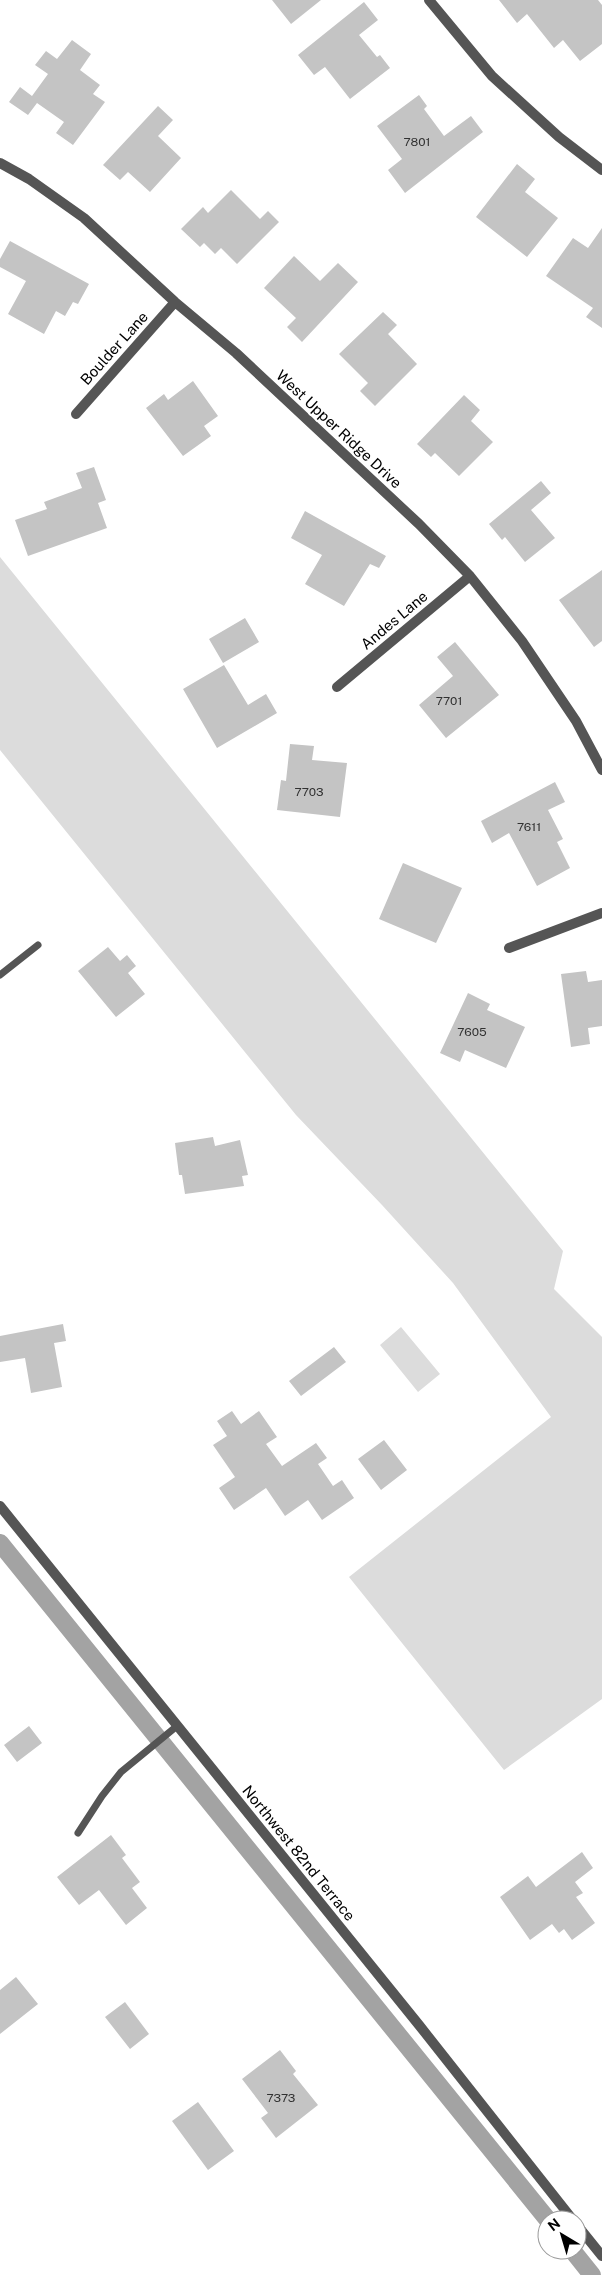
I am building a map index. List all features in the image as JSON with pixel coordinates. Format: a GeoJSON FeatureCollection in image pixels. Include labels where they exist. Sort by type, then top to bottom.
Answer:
{"type":"FeatureCollection","features":[{"type":"Feature","properties":{"kind":"street"},"geometry":{"type":"LineString","coordinates":[[430,0],[492,76],[559,136],[602,170]]}},
{"type":"Feature","properties":{"kind":"street","name":"West Upper Ridge Drive"},"geometry":{"type":"LineString","coordinates":[[0,163],[29,179],[84,218],[175,302],[257,373],[419,524],[470,576],[528,649],[576,721],[602,770]]}},
{"type":"Feature","properties":{"kind":"street","name":"Boulder Lane"},"geometry":{"type":"LineString","coordinates":[[76,414],[175,302]]}},
{"type":"Feature","properties":{"kind":"street","name":"Andes Lane"},"geometry":{"type":"LineString","coordinates":[[337,687],[470,576]]}},
{"type":"Feature","properties":{"kind":"street"},"geometry":{"type":"LineString","coordinates":[[508,948],[602,913]]}},
{"type":"Feature","properties":{"kind":"street","name":"Northwest 82nd Terrace"},"geometry":{"type":"LineString","coordinates":[[0,1506],[565,2210]]}},
{"type":"Feature","properties":{"kind":"street"},"geometry":{"type":"LineString","coordinates":[[587,2237],[602,2256]]}},
{"type":"Feature","properties":{"kind":"lane"},"geometry":{"type":"LineString","coordinates":[[0,975],[38,945]]}},
{"type":"Feature","properties":{"kind":"lane"},"geometry":{"type":"LineString","coordinates":[[78,1833],[102,1796],[121,1772],[178,1726]]}},
{"type":"Feature","properties":{"kind":"shaded area"},"geometry":{"type":"Polygon","coordinates":[[[0,557],[563,1251],[554,1289],[602,1337],[602,1699],[504,1770],[349,1577],[551,1417],[453,1283],[296,1115],[0,750],[0,557]]]}},
{"type":"Feature","properties":{"kind":"shaded area"},"geometry":{"type":"Polygon","coordinates":[[[401,1327],[440,1374],[418,1392],[380,1345],[401,1327]]]}},
{"type":"Feature","properties":{"kind":"building"},"geometry":{"type":"Polygon","coordinates":[[[272,0],[321,0],[291,24],[272,0]]]}},
{"type":"Feature","properties":{"kind":"building"},"geometry":{"type":"Polygon","coordinates":[[[499,0],[598,0],[602,5],[602,44],[580,61],[563,40],[554,48],[527,14],[517,23],[499,0]]]}},
{"type":"Feature","properties":{"kind":"building"},"geometry":{"type":"Polygon","coordinates":[[[364,2],[378,20],[359,35],[377,57],[380,55],[390,68],[350,99],[325,67],[314,75],[298,55],[364,2]]]}},
{"type":"Feature","properties":{"kind":"building"},"geometry":{"type":"Polygon","coordinates":[[[72,40],[91,54],[80,70],[100,85],[93,94],[105,102],[73,145],[56,133],[64,122],[37,103],[28,115],[9,102],[20,87],[32,96],[48,74],[35,65],[46,51],[57,59],[72,40]]]}},
{"type":"Feature","properties":{"kind":"building"},"geometry":{"type":"Polygon","coordinates":[[[419,95],[427,106],[424,109],[444,136],[471,116],[483,132],[405,193],[388,170],[402,159],[377,126],[419,95]]]}},
{"type":"Feature","properties":{"kind":"building"},"geometry":{"type":"Polygon","coordinates":[[[158,106],[173,120],[158,136],[181,158],[150,192],[128,172],[120,180],[103,165],[158,106]]]}},
{"type":"Feature","properties":{"kind":"building"},"geometry":{"type":"Polygon","coordinates":[[[517,164],[535,179],[525,192],[558,218],[527,257],[476,217],[517,164]]]}},
{"type":"Feature","properties":{"kind":"building"},"geometry":{"type":"Polygon","coordinates":[[[231,190],[260,219],[268,211],[279,222],[237,264],[221,248],[215,254],[204,243],[200,247],[181,229],[203,207],[208,213],[231,190]]]}},
{"type":"Feature","properties":{"kind":"building"},"geometry":{"type":"Polygon","coordinates":[[[602,228],[602,328],[586,317],[593,308],[546,276],[573,238],[588,248],[602,228]]]}},
{"type":"Feature","properties":{"kind":"building"},"geometry":{"type":"Polygon","coordinates":[[[10,241],[89,284],[78,304],[73,302],[65,316],[56,311],[44,334],[8,314],[26,281],[0,267],[0,259],[10,241]]]}},
{"type":"Feature","properties":{"kind":"building"},"geometry":{"type":"Polygon","coordinates":[[[294,256],[320,281],[338,263],[358,282],[302,342],[287,327],[296,318],[264,288],[294,256]]]}},
{"type":"Feature","properties":{"kind":"building"},"geometry":{"type":"Polygon","coordinates":[[[383,312],[397,325],[388,334],[417,364],[375,406],[360,391],[368,383],[339,354],[383,312]]]}},
{"type":"Feature","properties":{"kind":"building"},"geometry":{"type":"Polygon","coordinates":[[[193,381],[218,416],[204,426],[211,436],[183,456],[146,408],[164,394],[168,400],[193,381]]]}},
{"type":"Feature","properties":{"kind":"building"},"geometry":{"type":"Polygon","coordinates":[[[464,395],[480,410],[471,421],[493,442],[459,476],[435,453],[431,457],[417,444],[464,395]]]}},
{"type":"Feature","properties":{"kind":"building"},"geometry":{"type":"Polygon","coordinates":[[[94,467],[106,500],[98,503],[107,528],[28,556],[15,520],[47,509],[44,502],[82,488],[76,473],[94,467]]]}},
{"type":"Feature","properties":{"kind":"building"},"geometry":{"type":"Polygon","coordinates":[[[541,481],[551,493],[531,510],[555,538],[525,562],[505,537],[502,540],[489,524],[541,481]]]}},
{"type":"Feature","properties":{"kind":"building"},"geometry":{"type":"Polygon","coordinates":[[[305,511],[386,556],[379,568],[370,564],[344,606],[305,584],[322,555],[291,538],[305,511]]]}},
{"type":"Feature","properties":{"kind":"building"},"geometry":{"type":"Polygon","coordinates":[[[602,570],[602,641],[594,647],[559,600],[602,570]]]}},
{"type":"Feature","properties":{"kind":"building"},"geometry":{"type":"Polygon","coordinates":[[[245,618],[259,642],[223,663],[209,639],[245,618]]]}},
{"type":"Feature","properties":{"kind":"building"},"geometry":{"type":"Polygon","coordinates":[[[455,642],[499,695],[446,738],[419,705],[453,676],[437,657],[455,642]]]}},
{"type":"Feature","properties":{"kind":"building"},"geometry":{"type":"Polygon","coordinates":[[[224,665],[248,705],[266,694],[277,713],[217,748],[183,689],[224,665]]]}},
{"type":"Feature","properties":{"kind":"building"},"geometry":{"type":"Polygon","coordinates":[[[290,744],[314,746],[312,760],[347,763],[340,817],[277,810],[281,780],[286,781],[290,744]]]}},
{"type":"Feature","properties":{"kind":"building"},"geometry":{"type":"Polygon","coordinates":[[[555,782],[565,802],[548,810],[563,839],[557,842],[570,868],[537,886],[509,833],[492,843],[481,821],[555,782]]]}},
{"type":"Feature","properties":{"kind":"building"},"geometry":{"type":"Polygon","coordinates":[[[403,863],[462,888],[436,943],[379,919],[403,863]]]}},
{"type":"Feature","properties":{"kind":"building"},"geometry":{"type":"Polygon","coordinates":[[[108,947],[120,961],[127,955],[136,966],[128,973],[145,994],[116,1017],[78,971],[108,947]]]}},
{"type":"Feature","properties":{"kind":"building"},"geometry":{"type":"Polygon","coordinates":[[[586,971],[588,982],[602,980],[602,1026],[588,1028],[590,1044],[571,1047],[561,974],[586,971]]]}},
{"type":"Feature","properties":{"kind":"building"},"geometry":{"type":"Polygon","coordinates":[[[468,993],[490,1004],[487,1010],[525,1027],[506,1068],[465,1050],[460,1062],[440,1053],[468,993]]]}},
{"type":"Feature","properties":{"kind":"building"},"geometry":{"type":"Polygon","coordinates":[[[213,1137],[215,1146],[240,1140],[248,1175],[242,1176],[244,1186],[185,1194],[182,1175],[179,1175],[175,1143],[213,1137]]]}},
{"type":"Feature","properties":{"kind":"building"},"geometry":{"type":"Polygon","coordinates":[[[63,1324],[66,1341],[54,1343],[62,1387],[31,1393],[25,1358],[0,1362],[0,1336],[63,1324]]]}},
{"type":"Feature","properties":{"kind":"building"},"geometry":{"type":"Polygon","coordinates":[[[334,1347],[346,1362],[301,1396],[289,1381],[334,1347]]]}},
{"type":"Feature","properties":{"kind":"building"},"geometry":{"type":"Polygon","coordinates":[[[232,1411],[241,1424],[259,1411],[277,1437],[266,1444],[282,1466],[316,1443],[327,1458],[318,1464],[333,1486],[342,1480],[354,1498],[322,1520],[308,1500],[285,1516],[266,1488],[234,1510],[219,1488],[235,1477],[213,1445],[227,1436],[217,1421],[232,1411]]]}},
{"type":"Feature","properties":{"kind":"building"},"geometry":{"type":"Polygon","coordinates":[[[384,1440],[407,1470],[381,1490],[358,1459],[384,1440]]]}},
{"type":"Feature","properties":{"kind":"building"},"geometry":{"type":"Polygon","coordinates":[[[29,1726],[42,1743],[17,1762],[4,1745],[29,1726]]]}},
{"type":"Feature","properties":{"kind":"building"},"geometry":{"type":"Polygon","coordinates":[[[111,1835],[126,1855],[122,1858],[140,1882],[132,1888],[147,1908],[126,1925],[99,1890],[79,1905],[57,1877],[111,1835]]]}},
{"type":"Feature","properties":{"kind":"building"},"geometry":{"type":"Polygon","coordinates":[[[582,1852],[593,1868],[575,1882],[583,1893],[576,1897],[595,1923],[572,1940],[564,1929],[559,1933],[552,1924],[530,1940],[500,1897],[528,1876],[536,1887],[582,1852]]]}},
{"type":"Feature","properties":{"kind":"building"},"geometry":{"type":"Polygon","coordinates":[[[16,1977],[38,2004],[0,2034],[0,1990],[16,1977]]]}},
{"type":"Feature","properties":{"kind":"building"},"geometry":{"type":"Polygon","coordinates":[[[125,2002],[149,2034],[130,2049],[105,2017],[125,2002]]]}},
{"type":"Feature","properties":{"kind":"building"},"geometry":{"type":"Polygon","coordinates":[[[280,2050],[296,2071],[293,2074],[318,2105],[276,2138],[261,2118],[268,2113],[242,2079],[280,2050]]]}},
{"type":"Feature","properties":{"kind":"building"},"geometry":{"type":"Polygon","coordinates":[[[198,2102],[234,2151],[208,2170],[172,2121],[198,2102]]]}},
{"type":"Feature","properties":{"kind":"waterway"},"geometry":{"type":"LineString","coordinates":[[0,1543],[540,2210]]}},
{"type":"Feature","properties":{"kind":"waterway"},"geometry":{"type":"LineString","coordinates":[[580,2260],[592,2275]]}}]}
